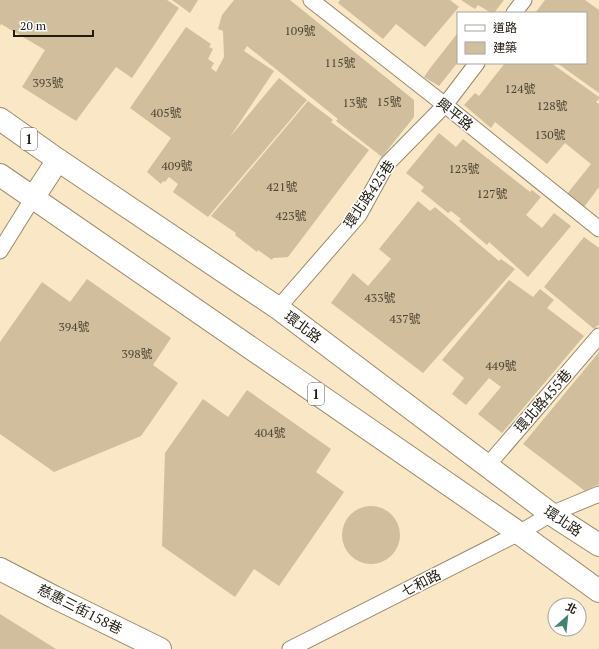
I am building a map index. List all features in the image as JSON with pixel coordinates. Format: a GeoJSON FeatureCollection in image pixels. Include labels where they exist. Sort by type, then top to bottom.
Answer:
{"type":"FeatureCollection","features":[{"type":"Feature","properties":{"kind":"main road","name":"環北路"},"geometry":{"type":"LineString","coordinates":[[0,119],[58,160],[278,308],[551,514],[599,545]]}},
{"type":"Feature","properties":{"kind":"main road"},"geometry":{"type":"LineString","coordinates":[[33,198],[58,160]]}},
{"type":"Feature","properties":{"kind":"main road","name":"1"},"geometry":{"type":"LineString","coordinates":[[0,175],[519,533],[599,590]]}},
{"type":"Feature","properties":{"kind":"main road","name":"慈惠三街158巷"},"geometry":{"type":"LineString","coordinates":[[0,569],[160,649]]}},
{"type":"Feature","properties":{"kind":"lane","name":"興平路"},"geometry":{"type":"LineString","coordinates":[[311,0],[445,105],[599,229]]}},
{"type":"Feature","properties":{"kind":"lane"},"geometry":{"type":"LineString","coordinates":[[515,12],[524,0]]}},
{"type":"Feature","properties":{"kind":"lane","name":"環北路425巷"},"geometry":{"type":"LineString","coordinates":[[278,308],[358,215],[387,164],[445,105],[476,64]]}},
{"type":"Feature","properties":{"kind":"lane"},"geometry":{"type":"LineString","coordinates":[[0,251],[33,198]]}},
{"type":"Feature","properties":{"kind":"lane","name":"環北路455巷"},"geometry":{"type":"LineString","coordinates":[[487,466],[599,336]]}},
{"type":"Feature","properties":{"kind":"lane","name":"七和路"},"geometry":{"type":"LineString","coordinates":[[290,649],[519,533],[551,514],[599,494]]}},
{"type":"Feature","properties":{"kind":"building"},"geometry":{"type":"Polygon","coordinates":[[[0,0],[167,0],[179,8],[132,78],[116,67],[76,121],[22,87],[45,50],[1,24],[0,26],[0,0]]]}},
{"type":"Feature","properties":{"kind":"building"},"geometry":{"type":"Polygon","coordinates":[[[172,0],[198,0],[190,13],[172,0]]]}},
{"type":"Feature","properties":{"kind":"building"},"geometry":{"type":"Polygon","coordinates":[[[234,0],[290,0],[414,100],[414,117],[382,157],[336,121],[338,119],[247,46],[244,51],[274,71],[230,137],[279,78],[307,100],[208,217],[173,192],[178,184],[169,177],[161,184],[147,172],[171,138],[130,108],[186,27],[211,44],[209,47],[213,49],[208,59],[214,63],[211,68],[216,72],[224,57],[223,31],[218,29],[222,15],[234,0]]]}},
{"type":"Feature","properties":{"kind":"building"},"geometry":{"type":"Polygon","coordinates":[[[340,0],[450,0],[459,7],[425,47],[396,24],[383,39],[338,3],[340,0]]]}},
{"type":"Feature","properties":{"kind":"building"},"geometry":{"type":"Polygon","coordinates":[[[461,0],[504,0],[495,12],[489,12],[478,5],[475,9],[461,0]]]}},
{"type":"Feature","properties":{"kind":"building"},"geometry":{"type":"Polygon","coordinates":[[[545,0],[585,0],[599,10],[599,93],[558,64],[587,64],[587,12],[536,12],[545,0]]]}},
{"type":"Feature","properties":{"kind":"building"},"geometry":{"type":"Polygon","coordinates":[[[457,34],[457,63],[439,86],[424,77],[457,34]]]}},
{"type":"Feature","properties":{"kind":"building"},"geometry":{"type":"Polygon","coordinates":[[[504,64],[552,64],[599,97],[596,102],[599,104],[599,187],[584,207],[567,194],[591,164],[565,143],[547,164],[495,122],[491,128],[464,105],[475,93],[479,96],[504,64]]]}},
{"type":"Feature","properties":{"kind":"building"},"geometry":{"type":"Polygon","coordinates":[[[308,101],[333,120],[331,122],[369,150],[288,257],[273,258],[272,260],[258,250],[257,252],[235,235],[236,233],[211,216],[308,101]]]}},
{"type":"Feature","properties":{"kind":"building"},"geometry":{"type":"Polygon","coordinates":[[[439,133],[456,147],[463,139],[530,192],[532,190],[541,197],[526,215],[542,228],[554,213],[571,226],[528,277],[489,242],[487,245],[459,221],[461,219],[451,211],[448,213],[421,191],[424,187],[406,173],[439,133]]]}},
{"type":"Feature","properties":{"kind":"building"},"geometry":{"type":"Polygon","coordinates":[[[418,201],[430,211],[435,207],[499,261],[501,259],[515,269],[423,373],[331,303],[353,273],[368,286],[391,259],[379,249],[418,201]]]}},
{"type":"Feature","properties":{"kind":"building"},"geometry":{"type":"Polygon","coordinates":[[[584,237],[599,248],[599,324],[594,329],[544,287],[584,237]]]}},
{"type":"Feature","properties":{"kind":"building"},"geometry":{"type":"Polygon","coordinates":[[[87,279],[171,338],[153,365],[178,383],[141,436],[54,472],[0,434],[0,342],[42,282],[70,302],[87,279]]]}},
{"type":"Feature","properties":{"kind":"building"},"geometry":{"type":"Polygon","coordinates":[[[509,280],[533,297],[540,289],[554,300],[547,308],[584,336],[502,433],[478,414],[501,387],[489,378],[466,405],[452,394],[464,378],[442,360],[509,280]]]}},
{"type":"Feature","properties":{"kind":"building"},"geometry":{"type":"Polygon","coordinates":[[[599,352],[599,484],[585,491],[523,444],[599,352]]]}},
{"type":"Feature","properties":{"kind":"building"},"geometry":{"type":"Polygon","coordinates":[[[247,390],[331,449],[316,472],[344,492],[279,586],[254,569],[235,597],[162,546],[165,453],[203,399],[228,417],[247,390]]]}},
{"type":"Feature","properties":{"kind":"building"},"geometry":{"type":"Polygon","coordinates":[[[371,506],[382,508],[395,519],[398,524],[400,535],[398,546],[387,559],[382,562],[371,564],[360,562],[347,551],[344,546],[342,535],[344,524],[355,511],[360,508],[371,506]]]}},
{"type":"Feature","properties":{"kind":"building"},"geometry":{"type":"Polygon","coordinates":[[[0,614],[56,649],[0,649],[0,614]]]}}]}
